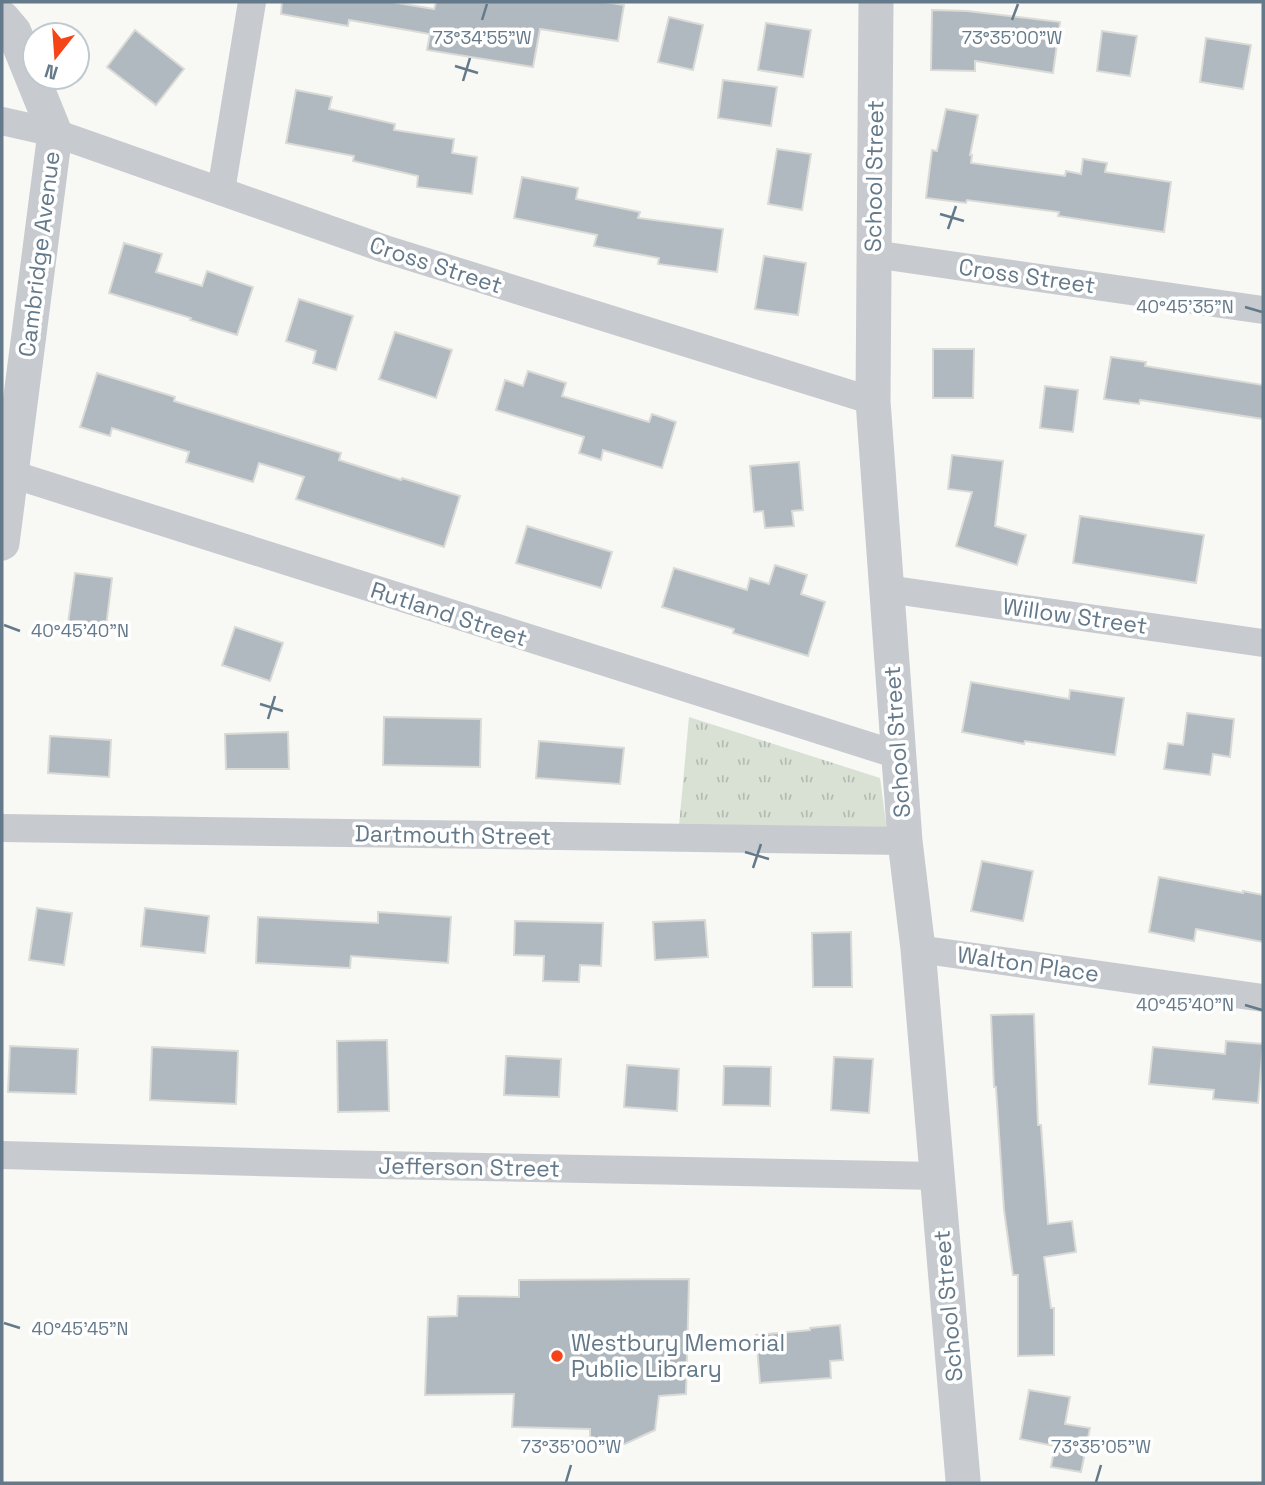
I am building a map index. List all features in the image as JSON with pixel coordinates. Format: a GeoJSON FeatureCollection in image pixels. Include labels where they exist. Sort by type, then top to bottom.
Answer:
{"type":"FeatureCollection","features":[{"type":"Feature","properties":{"kind":"street"},"geometry":{"type":"LineString","coordinates":[[221,191],[253,2]]}},
{"type":"Feature","properties":{"kind":"street","name":"School Street"},"geometry":{"type":"LineString","coordinates":[[876,2],[873,401],[905,841],[918,949],[961,1482]]}},
{"type":"Feature","properties":{"kind":"street"},"geometry":{"type":"LineString","coordinates":[[2,18],[14,32],[55,132]]}},
{"type":"Feature","properties":{"kind":"street","name":"Cross Street"},"geometry":{"type":"LineString","coordinates":[[2,121],[55,132],[385,249],[873,401]]}},
{"type":"Feature","properties":{"kind":"street","name":"Cambridge Avenue"},"geometry":{"type":"LineString","coordinates":[[2,543],[6,472],[55,132]]}},
{"type":"Feature","properties":{"kind":"street","name":"Cross Street"},"geometry":{"type":"LineString","coordinates":[[873,254],[1263,310]]}},
{"type":"Feature","properties":{"kind":"street","name":"Rutland Street"},"geometry":{"type":"LineString","coordinates":[[6,472],[898,755]]}},
{"type":"Feature","properties":{"kind":"street","name":"Willow Street"},"geometry":{"type":"LineString","coordinates":[[887,589],[1263,643]]}},
{"type":"Feature","properties":{"kind":"street","name":"Dartmouth Street"},"geometry":{"type":"LineString","coordinates":[[2,828],[905,841]]}},
{"type":"Feature","properties":{"kind":"street","name":"Walton Place"},"geometry":{"type":"LineString","coordinates":[[918,949],[1263,998]]}},
{"type":"Feature","properties":{"kind":"street","name":"Jefferson Street"},"geometry":{"type":"LineString","coordinates":[[2,1155],[937,1176]]}},
{"type":"Feature","properties":{"kind":"green space"},"geometry":{"type":"Polygon","coordinates":[[[689,717],[880,778],[887,830],[679,826],[689,717]]]}},
{"type":"Feature","properties":{"kind":"building"},"geometry":{"type":"Polygon","coordinates":[[[282,2],[392,2],[434,9],[436,2],[605,2],[624,5],[618,41],[540,29],[533,67],[427,50],[430,34],[349,20],[348,26],[281,14],[282,2]]]}},
{"type":"Feature","properties":{"kind":"building"},"geometry":{"type":"Polygon","coordinates":[[[932,10],[967,11],[1060,22],[1053,73],[975,61],[975,71],[931,70],[932,10]]]}},
{"type":"Feature","properties":{"kind":"building"},"geometry":{"type":"Polygon","coordinates":[[[669,17],[703,25],[693,70],[658,62],[669,17]]]}},
{"type":"Feature","properties":{"kind":"building"},"geometry":{"type":"Polygon","coordinates":[[[766,23],[811,30],[803,77],[758,70],[766,23]]]}},
{"type":"Feature","properties":{"kind":"building"},"geometry":{"type":"Polygon","coordinates":[[[135,30],[184,69],[156,105],[107,67],[135,30]]]}},
{"type":"Feature","properties":{"kind":"building"},"geometry":{"type":"Polygon","coordinates":[[[1102,31],[1137,36],[1130,76],[1097,71],[1102,31]]]}},
{"type":"Feature","properties":{"kind":"building"},"geometry":{"type":"Polygon","coordinates":[[[1206,38],[1251,45],[1243,89],[1200,82],[1206,38]]]}},
{"type":"Feature","properties":{"kind":"building"},"geometry":{"type":"Polygon","coordinates":[[[723,80],[777,87],[771,126],[718,118],[723,80]]]}},
{"type":"Feature","properties":{"kind":"building"},"geometry":{"type":"Polygon","coordinates":[[[296,90],[332,97],[329,109],[395,124],[394,130],[454,139],[452,153],[477,157],[472,194],[417,187],[418,176],[353,161],[354,156],[286,143],[296,90]]]}},
{"type":"Feature","properties":{"kind":"building"},"geometry":{"type":"Polygon","coordinates":[[[946,109],[978,115],[970,155],[971,163],[1065,176],[1066,171],[1081,174],[1083,159],[1107,163],[1105,172],[1171,182],[1164,232],[1058,216],[1059,212],[967,200],[966,203],[926,198],[932,150],[937,151],[946,109]]]}},
{"type":"Feature","properties":{"kind":"building"},"geometry":{"type":"Polygon","coordinates":[[[777,149],[811,154],[802,210],[768,204],[777,149]]]}},
{"type":"Feature","properties":{"kind":"building"},"geometry":{"type":"Polygon","coordinates":[[[522,177],[578,188],[576,199],[640,212],[638,218],[723,229],[717,272],[658,264],[659,258],[594,246],[597,235],[514,218],[522,177]]]}},
{"type":"Feature","properties":{"kind":"building"},"geometry":{"type":"Polygon","coordinates":[[[124,243],[162,254],[156,272],[202,286],[207,271],[253,287],[237,335],[109,293],[124,243]]]}},
{"type":"Feature","properties":{"kind":"building"},"geometry":{"type":"Polygon","coordinates":[[[764,256],[806,263],[798,315],[755,309],[764,256]]]}},
{"type":"Feature","properties":{"kind":"building"},"geometry":{"type":"Polygon","coordinates":[[[299,299],[353,316],[336,370],[313,363],[316,351],[286,341],[299,299]]]}},
{"type":"Feature","properties":{"kind":"building"},"geometry":{"type":"Polygon","coordinates":[[[395,332],[452,350],[436,398],[379,379],[395,332]]]}},
{"type":"Feature","properties":{"kind":"building"},"geometry":{"type":"Polygon","coordinates":[[[933,349],[974,349],[973,398],[933,398],[933,349]]]}},
{"type":"Feature","properties":{"kind":"building"},"geometry":{"type":"Polygon","coordinates":[[[1111,357],[1146,362],[1145,366],[1263,385],[1263,419],[1140,400],[1139,404],[1104,399],[1111,357]]]}},
{"type":"Feature","properties":{"kind":"building"},"geometry":{"type":"Polygon","coordinates":[[[528,371],[566,383],[562,396],[649,422],[652,414],[676,422],[662,468],[603,450],[601,460],[579,453],[584,437],[496,410],[505,380],[523,386],[528,371]]]}},
{"type":"Feature","properties":{"kind":"building"},"geometry":{"type":"Polygon","coordinates":[[[97,373],[175,397],[174,401],[341,453],[339,460],[460,496],[444,547],[296,499],[304,477],[259,463],[253,482],[186,462],[189,452],[112,428],[110,436],[80,427],[97,373]]]}},
{"type":"Feature","properties":{"kind":"building"},"geometry":{"type":"Polygon","coordinates":[[[1045,386],[1078,390],[1073,432],[1040,428],[1045,386]]]}},
{"type":"Feature","properties":{"kind":"building"},"geometry":{"type":"Polygon","coordinates":[[[952,455],[1003,461],[995,526],[1026,535],[1017,565],[956,546],[972,492],[948,489],[952,455]]]}},
{"type":"Feature","properties":{"kind":"building"},"geometry":{"type":"Polygon","coordinates":[[[799,462],[803,510],[792,511],[794,526],[765,528],[763,511],[754,512],[750,466],[799,462]]]}},
{"type":"Feature","properties":{"kind":"building"},"geometry":{"type":"Polygon","coordinates":[[[1080,516],[1204,535],[1196,583],[1073,563],[1080,516]]]}},
{"type":"Feature","properties":{"kind":"building"},"geometry":{"type":"Polygon","coordinates":[[[527,526],[612,552],[601,588],[516,563],[527,526]]]}},
{"type":"Feature","properties":{"kind":"building"},"geometry":{"type":"Polygon","coordinates":[[[775,565],[807,575],[801,594],[825,602],[808,656],[662,607],[674,568],[747,590],[750,578],[769,584],[775,565]]]}},
{"type":"Feature","properties":{"kind":"building"},"geometry":{"type":"Polygon","coordinates":[[[75,573],[112,578],[105,635],[67,630],[75,573]]]}},
{"type":"Feature","properties":{"kind":"building"},"geometry":{"type":"Polygon","coordinates":[[[235,627],[283,643],[270,681],[222,665],[235,627]]]}},
{"type":"Feature","properties":{"kind":"building"},"geometry":{"type":"Polygon","coordinates":[[[971,682],[1069,699],[1070,690],[1124,698],[1115,755],[1025,741],[1024,744],[962,732],[971,682]]]}},
{"type":"Feature","properties":{"kind":"building"},"geometry":{"type":"Polygon","coordinates":[[[1187,713],[1234,719],[1230,757],[1213,754],[1210,775],[1164,769],[1168,743],[1183,745],[1187,713]]]}},
{"type":"Feature","properties":{"kind":"building"},"geometry":{"type":"Polygon","coordinates":[[[384,717],[481,719],[480,767],[383,765],[384,717]]]}},
{"type":"Feature","properties":{"kind":"building"},"geometry":{"type":"Polygon","coordinates":[[[288,732],[289,769],[226,769],[225,734],[288,732]]]}},
{"type":"Feature","properties":{"kind":"building"},"geometry":{"type":"Polygon","coordinates":[[[50,736],[111,740],[109,777],[48,773],[50,736]]]}},
{"type":"Feature","properties":{"kind":"building"},"geometry":{"type":"Polygon","coordinates":[[[539,741],[624,748],[620,784],[536,778],[539,741]]]}},
{"type":"Feature","properties":{"kind":"building"},"geometry":{"type":"Polygon","coordinates":[[[982,861],[1033,871],[1023,921],[971,911],[982,861]]]}},
{"type":"Feature","properties":{"kind":"building"},"geometry":{"type":"Polygon","coordinates":[[[1159,877],[1263,895],[1263,942],[1196,929],[1194,941],[1149,932],[1159,877]]]}},
{"type":"Feature","properties":{"kind":"building"},"geometry":{"type":"Polygon","coordinates":[[[37,908],[72,913],[64,965],[29,960],[37,908]]]}},
{"type":"Feature","properties":{"kind":"building"},"geometry":{"type":"Polygon","coordinates":[[[145,908],[209,916],[205,953],[141,946],[145,908]]]}},
{"type":"Feature","properties":{"kind":"building"},"geometry":{"type":"Polygon","coordinates":[[[378,912],[451,917],[448,963],[351,956],[350,968],[256,963],[258,917],[378,923],[378,912]]]}},
{"type":"Feature","properties":{"kind":"building"},"geometry":{"type":"Polygon","coordinates":[[[705,920],[708,957],[655,960],[653,922],[705,920]]]}},
{"type":"Feature","properties":{"kind":"building"},"geometry":{"type":"Polygon","coordinates":[[[515,921],[603,923],[601,966],[580,965],[579,982],[543,981],[544,956],[514,955],[515,921]]]}},
{"type":"Feature","properties":{"kind":"building"},"geometry":{"type":"Polygon","coordinates":[[[851,932],[852,987],[813,987],[812,933],[851,932]]]}},
{"type":"Feature","properties":{"kind":"building"},"geometry":{"type":"Polygon","coordinates":[[[1034,1014],[1038,1125],[1041,1125],[1048,1224],[1072,1221],[1076,1252],[1044,1257],[1051,1308],[1054,1308],[1054,1355],[1018,1356],[1018,1275],[1013,1275],[1004,1210],[991,1015],[1034,1014]]]}},
{"type":"Feature","properties":{"kind":"building"},"geometry":{"type":"Polygon","coordinates":[[[387,1040],[389,1111],[338,1112],[337,1041],[387,1040]]]}},
{"type":"Feature","properties":{"kind":"building"},"geometry":{"type":"Polygon","coordinates":[[[1226,1041],[1263,1044],[1258,1103],[1213,1099],[1214,1090],[1149,1084],[1153,1047],[1225,1054],[1226,1041]]]}},
{"type":"Feature","properties":{"kind":"building"},"geometry":{"type":"Polygon","coordinates":[[[10,1046],[78,1049],[76,1094],[8,1092],[10,1046]]]}},
{"type":"Feature","properties":{"kind":"building"},"geometry":{"type":"Polygon","coordinates":[[[152,1047],[238,1051],[236,1104],[150,1100],[152,1047]]]}},
{"type":"Feature","properties":{"kind":"building"},"geometry":{"type":"Polygon","coordinates":[[[506,1056],[561,1059],[559,1097],[504,1095],[506,1056]]]}},
{"type":"Feature","properties":{"kind":"building"},"geometry":{"type":"Polygon","coordinates":[[[834,1057],[873,1059],[869,1113],[831,1110],[834,1057]]]}},
{"type":"Feature","properties":{"kind":"building"},"geometry":{"type":"Polygon","coordinates":[[[627,1065],[679,1069],[677,1111],[624,1107],[627,1065]]]}},
{"type":"Feature","properties":{"kind":"building"},"geometry":{"type":"Polygon","coordinates":[[[724,1066],[771,1067],[770,1106],[723,1105],[724,1066]]]}},
{"type":"Feature","properties":{"kind":"building","name":"Westbury Memorial Public Library"},"geometry":{"type":"Polygon","coordinates":[[[689,1279],[686,1394],[659,1396],[655,1430],[625,1444],[590,1445],[590,1429],[512,1427],[514,1394],[425,1395],[428,1317],[457,1316],[458,1296],[519,1297],[519,1280],[689,1279]]]}},
{"type":"Feature","properties":{"kind":"building"},"geometry":{"type":"Polygon","coordinates":[[[840,1325],[843,1360],[830,1361],[831,1378],[760,1383],[756,1335],[840,1325]]]}},
{"type":"Feature","properties":{"kind":"building"},"geometry":{"type":"Polygon","coordinates":[[[1029,1390],[1070,1397],[1065,1424],[1090,1428],[1081,1472],[1051,1467],[1055,1446],[1020,1439],[1029,1390]]]}},
{"type":"Feature","properties":{"kind":"place","name":"Westbury Memorial Public Library"},"geometry":{"type":"Point","coordinates":[557,1356]}}]}
